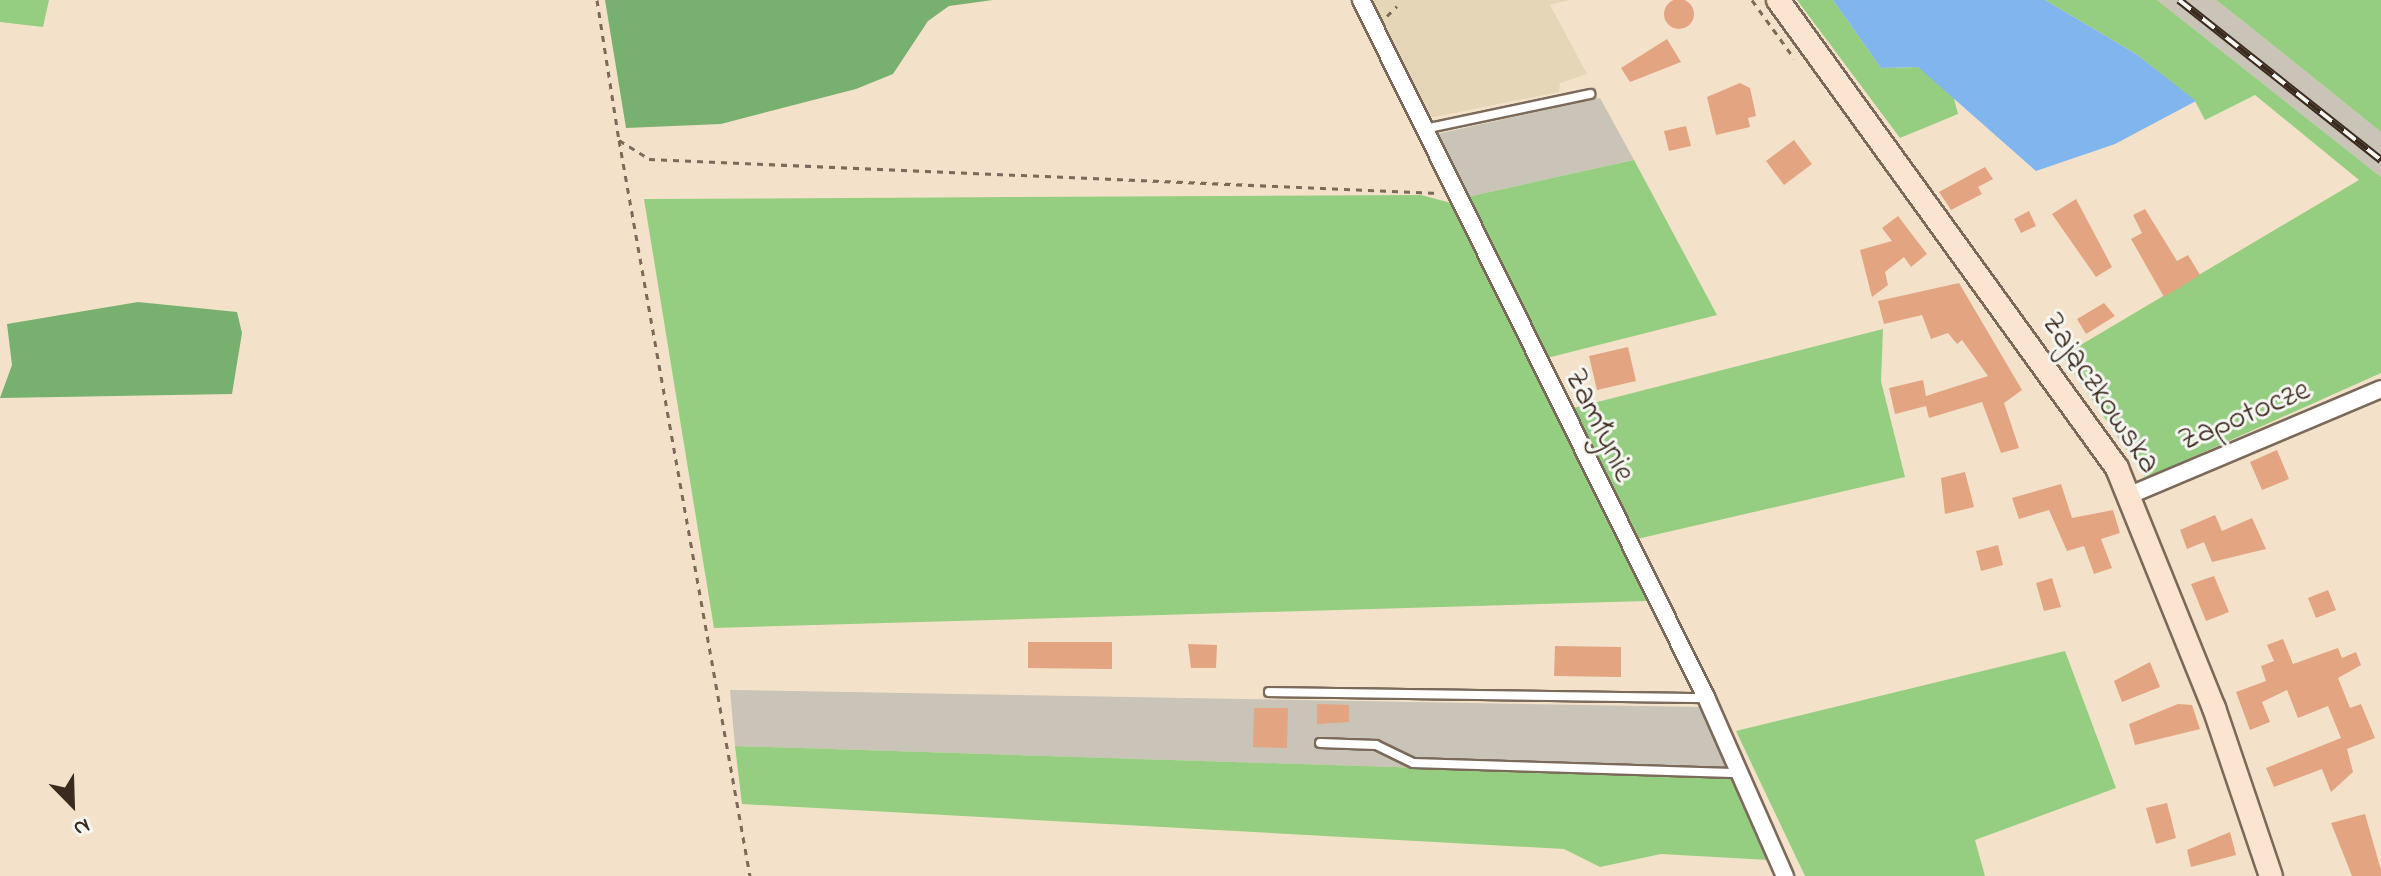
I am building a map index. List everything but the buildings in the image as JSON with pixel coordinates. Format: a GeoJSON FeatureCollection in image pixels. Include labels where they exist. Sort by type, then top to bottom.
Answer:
{"type":"FeatureCollection","features":[{"type":"Feature","properties":{"kind":"main road","name":"Zajączkowska"},"geometry":{"type":"LineString","coordinates":[[1778,0],[2092,429],[2130,495],[2271,876]]}},
{"type":"Feature","properties":{"kind":"street","name":"Zamłynie"},"geometry":{"type":"LineString","coordinates":[[1361,0],[1706,697],[1785,876]]}},
{"type":"Feature","properties":{"kind":"street","name":"Zapotocze"},"geometry":{"type":"LineString","coordinates":[[2130,495],[2381,389]]}},
{"type":"Feature","properties":{"kind":"lane"},"geometry":{"type":"LineString","coordinates":[[1424,129],[1590,94]]}},
{"type":"Feature","properties":{"kind":"lane"},"geometry":{"type":"LineString","coordinates":[[1269,692],[1706,697]]}},
{"type":"Feature","properties":{"kind":"lane"},"geometry":{"type":"LineString","coordinates":[[1320,743],[1376,745],[1413,763],[1741,773]]}},
{"type":"Feature","properties":{"kind":"path"},"geometry":{"type":"LineString","coordinates":[[597,0],[619,140],[750,876]]}},
{"type":"Feature","properties":{"kind":"path"},"geometry":{"type":"LineString","coordinates":[[619,140],[649,159],[1032,173],[1155,186],[1421,188],[1457,198]]}},
{"type":"Feature","properties":{"kind":"shaded area"},"geometry":{"type":"Polygon","coordinates":[[[1370,0],[1570,0],[1550,5],[1587,74],[1560,83],[1559,92],[1429,118],[1370,0]]]}},
{"type":"Feature","properties":{"kind":"shaded area"},"geometry":{"type":"Polygon","coordinates":[[[2157,0],[2216,0],[2248,25],[2381,132],[2381,177],[2157,0]]]}},
{"type":"Feature","properties":{"kind":"shaded area"},"geometry":{"type":"Polygon","coordinates":[[[1600,98],[1634,160],[1467,197],[1437,134],[1600,98]]]}},
{"type":"Feature","properties":{"kind":"shaded area"},"geometry":{"type":"Polygon","coordinates":[[[730,690],[1701,707],[1738,778],[735,746],[730,690]]]}},
{"type":"Feature","properties":{"kind":"green space"},"geometry":{"type":"Polygon","coordinates":[[[0,0],[49,0],[43,27],[0,22],[0,0]]]}},
{"type":"Feature","properties":{"kind":"green space"},"geometry":{"type":"Polygon","coordinates":[[[605,0],[993,0],[949,6],[928,21],[893,74],[856,89],[721,124],[626,128],[605,0]]]}},
{"type":"Feature","properties":{"kind":"green space"},"geometry":{"type":"Polygon","coordinates":[[[1797,0],[1833,0],[1881,68],[1918,67],[1952,91],[1958,114],[1900,138],[1797,0]]]}},
{"type":"Feature","properties":{"kind":"green space"},"geometry":{"type":"Polygon","coordinates":[[[2045,0],[2157,0],[2381,177],[2381,373],[2146,478],[2062,356],[2359,180],[2255,95],[2205,120],[2195,101],[2136,54],[2045,0]]]}},
{"type":"Feature","properties":{"kind":"green space"},"geometry":{"type":"Polygon","coordinates":[[[2216,0],[2381,0],[2381,132],[2248,25],[2216,0]]]}},
{"type":"Feature","properties":{"kind":"green space"},"geometry":{"type":"Polygon","coordinates":[[[1634,160],[1717,315],[1547,358],[1467,197],[1634,160]]]}},
{"type":"Feature","properties":{"kind":"green space"},"geometry":{"type":"Polygon","coordinates":[[[1421,195],[1451,203],[1647,601],[714,628],[644,199],[1421,195]]]}},
{"type":"Feature","properties":{"kind":"green space"},"geometry":{"type":"Polygon","coordinates":[[[138,302],[237,312],[242,333],[232,394],[0,398],[12,365],[7,324],[138,302]]]}},
{"type":"Feature","properties":{"kind":"green space"},"geometry":{"type":"Polygon","coordinates":[[[1883,329],[1881,381],[1905,477],[1637,539],[1574,408],[1883,329]]]}},
{"type":"Feature","properties":{"kind":"green space"},"geometry":{"type":"Polygon","coordinates":[[[2065,651],[2116,788],[1975,840],[1985,876],[1805,876],[1736,731],[2065,651]]]}},
{"type":"Feature","properties":{"kind":"green space"},"geometry":{"type":"Polygon","coordinates":[[[735,746],[1738,778],[1769,860],[1661,854],[1600,867],[1564,849],[742,804],[735,746]]]}},
{"type":"Feature","properties":{"kind":"water"},"geometry":{"type":"Polygon","coordinates":[[[1833,0],[2045,0],[2136,54],[2196,101],[2115,144],[2036,171],[1918,67],[1881,68],[1833,0]]]}},
{"type":"Feature","properties":{"kind":"railway"},"geometry":{"type":"LineString","coordinates":[[2179,0],[2381,160]]}}]}
